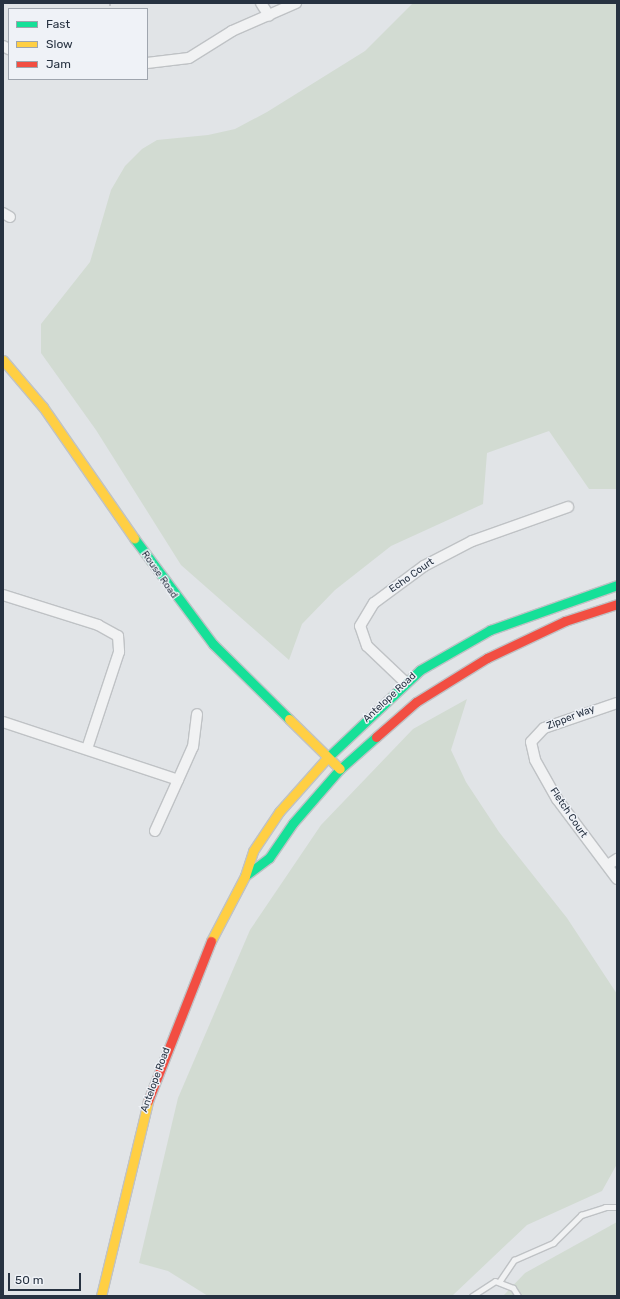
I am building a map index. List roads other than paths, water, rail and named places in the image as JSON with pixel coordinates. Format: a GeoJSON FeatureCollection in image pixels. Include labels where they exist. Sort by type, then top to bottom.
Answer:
{"type":"FeatureCollection","features":[{"type":"Feature","properties":{"kind":"street"},"geometry":{"type":"LineString","coordinates":[[261,3],[269,16]]}},
{"type":"Feature","properties":{"kind":"street"},"geometry":{"type":"LineString","coordinates":[[148,63],[189,58],[232,31],[296,3]]}},
{"type":"Feature","properties":{"kind":"street","name":"Rouse Road"},"geometry":{"type":"LineString","coordinates":[[3,360],[43,407],[184,610],[213,644],[340,769]]}},
{"type":"Feature","properties":{"kind":"street","name":"Echo Court"},"geometry":{"type":"LineString","coordinates":[[405,682],[367,646],[360,626],[374,603],[424,566],[472,541],[568,507]]}},
{"type":"Feature","properties":{"kind":"street","name":"Antelope Road"},"geometry":{"type":"LineString","coordinates":[[101,1296],[146,1106],[219,922],[245,876],[253,851],[279,812],[328,756],[405,682],[457,646],[533,612],[617,585]]}},
{"type":"Feature","properties":{"kind":"street"},"geometry":{"type":"LineString","coordinates":[[3,595],[98,626],[118,636],[119,652],[87,749]]}},
{"type":"Feature","properties":{"kind":"street","name":"Antelope Road"},"geometry":{"type":"LineString","coordinates":[[245,876],[269,858],[293,823],[340,769],[416,702],[487,658],[565,621],[617,604]]}},
{"type":"Feature","properties":{"kind":"street","name":"Zipper Way"},"geometry":{"type":"LineString","coordinates":[[531,742],[544,728],[617,703]]}},
{"type":"Feature","properties":{"kind":"street"},"geometry":{"type":"LineString","coordinates":[[155,832],[193,747],[197,714]]}},
{"type":"Feature","properties":{"kind":"street"},"geometry":{"type":"LineString","coordinates":[[3,722],[178,780]]}},
{"type":"Feature","properties":{"kind":"street","name":"Fletch Court"},"geometry":{"type":"LineString","coordinates":[[531,742],[535,760],[557,799],[617,879]]}},
{"type":"Feature","properties":{"kind":"street"},"geometry":{"type":"LineString","coordinates":[[608,865],[617,859]]}},
{"type":"Feature","properties":{"kind":"lane"},"geometry":{"type":"LineString","coordinates":[[499,1282],[514,1260],[553,1243],[581,1215],[605,1207],[617,1207]]}},
{"type":"Feature","properties":{"kind":"lane"},"geometry":{"type":"LineString","coordinates":[[472,1296],[488,1283],[499,1282],[513,1288],[518,1296]]}}]}
